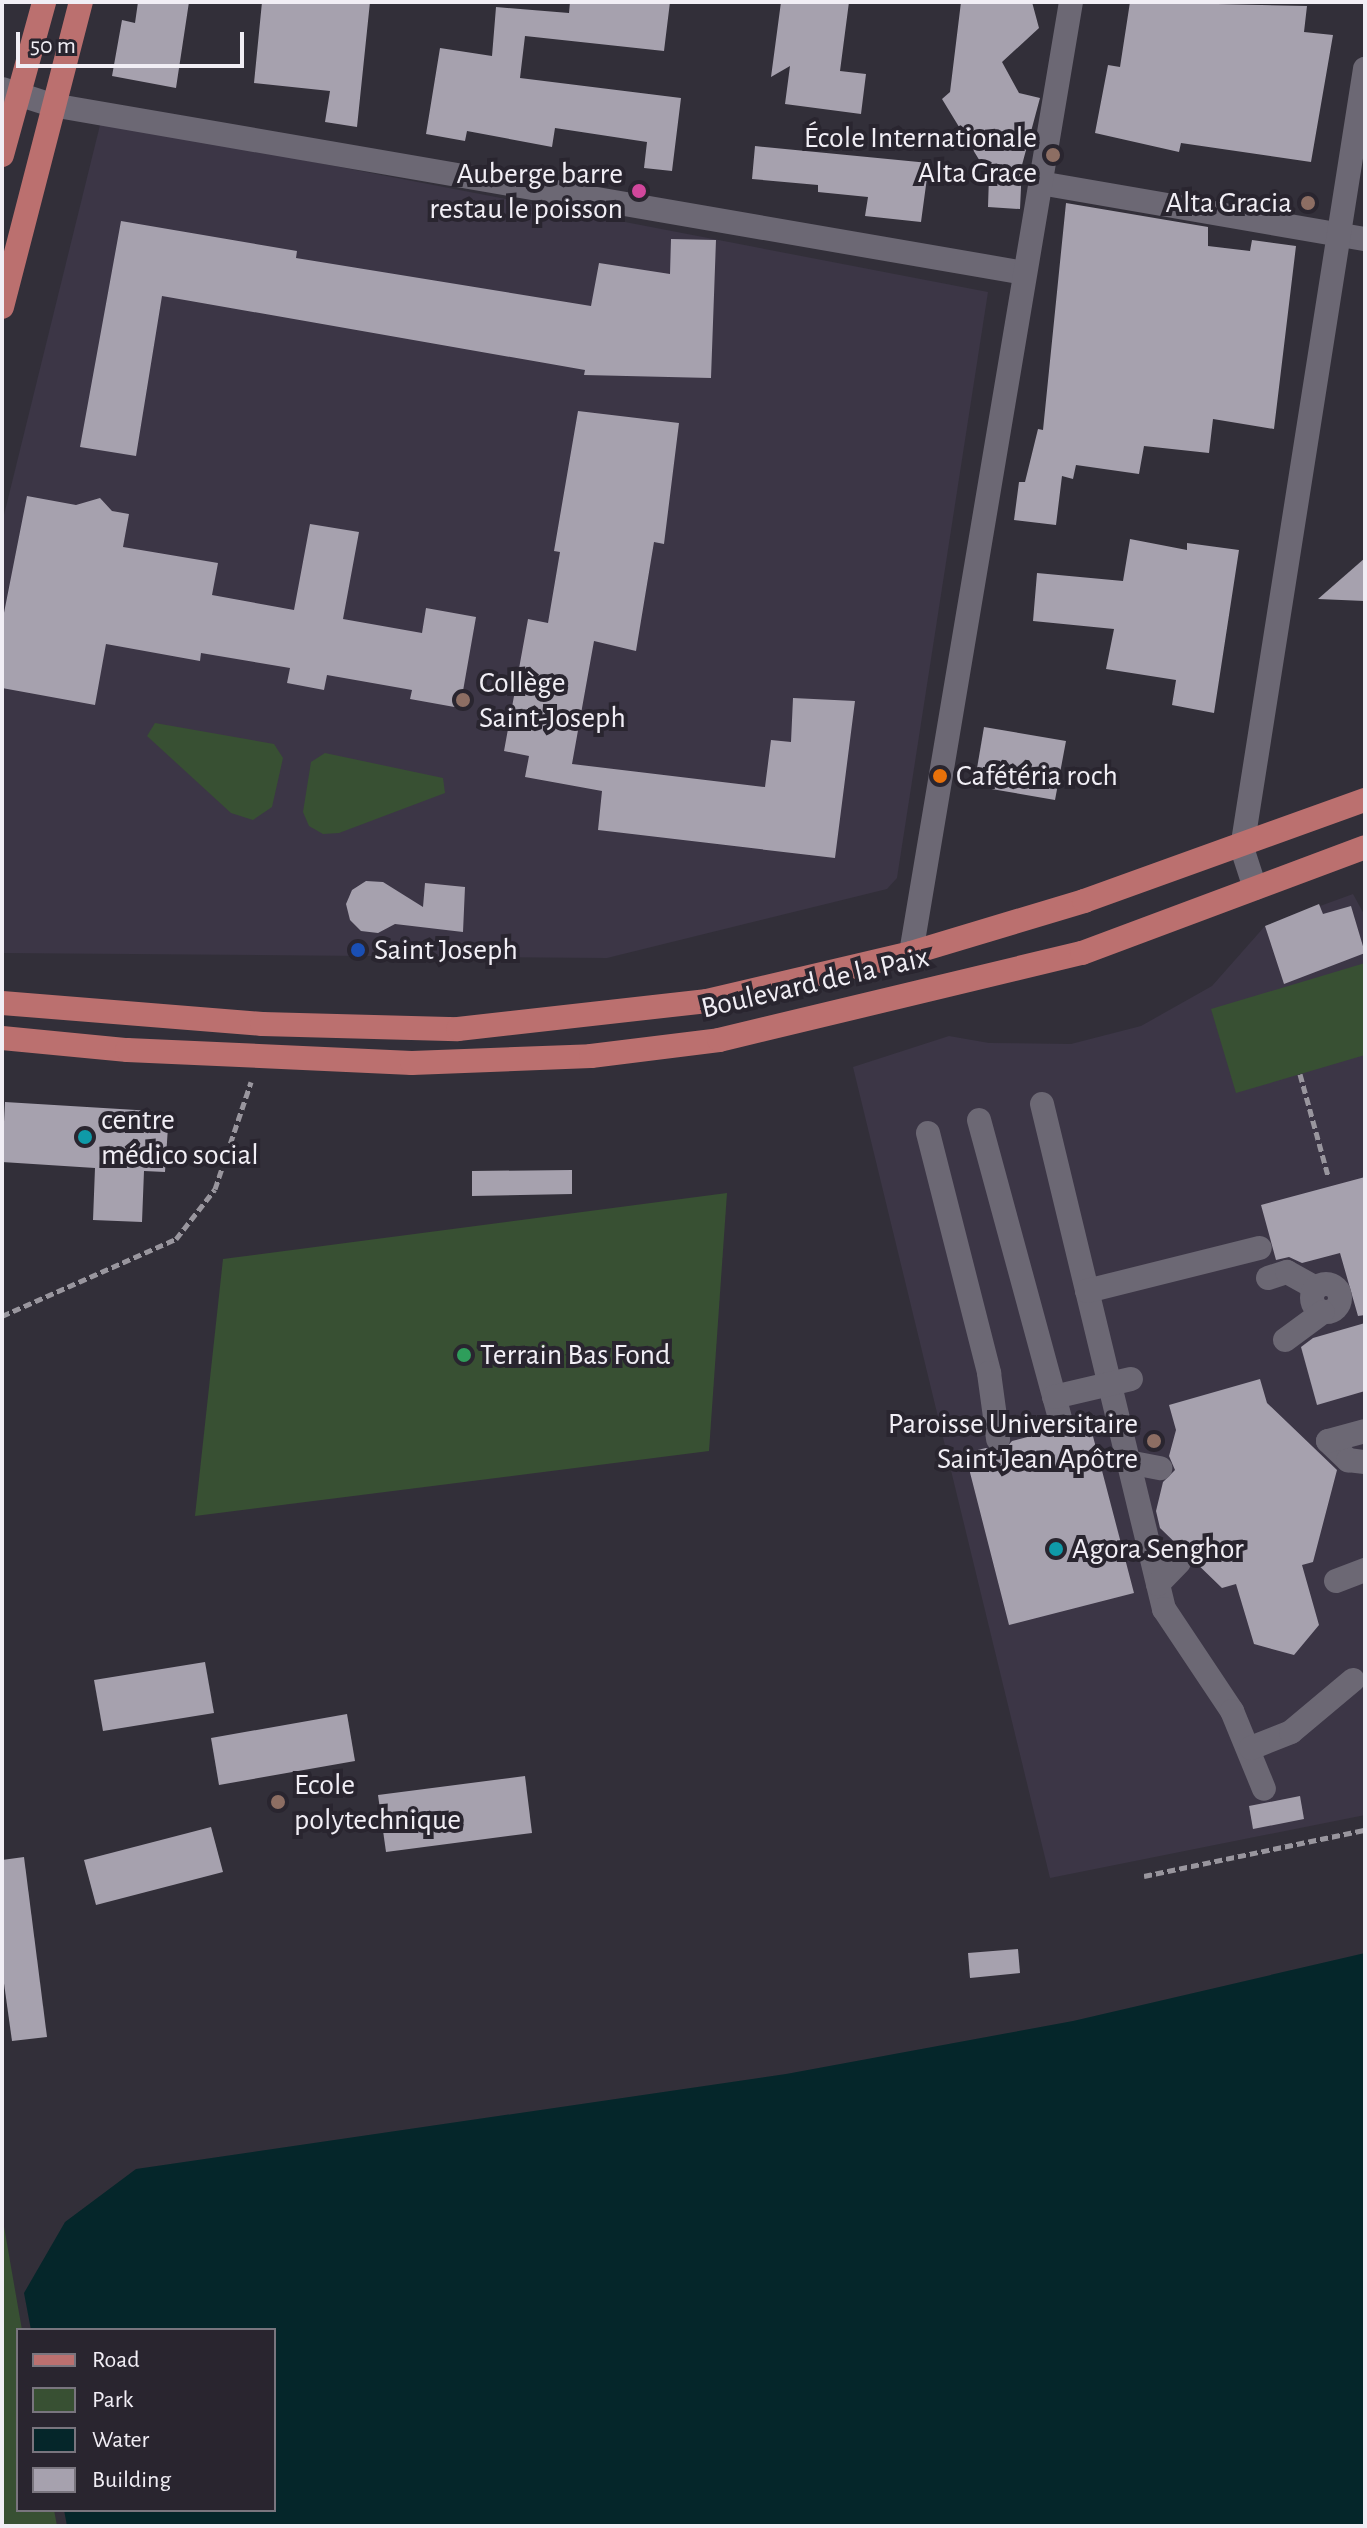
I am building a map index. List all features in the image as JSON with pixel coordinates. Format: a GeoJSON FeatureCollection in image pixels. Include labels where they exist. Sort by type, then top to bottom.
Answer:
{"type":"FeatureCollection","features":[{"type":"Feature","properties":{"kind":"main road"},"geometry":{"type":"LineString","coordinates":[[2,155],[10,92],[44,2]]}},
{"type":"Feature","properties":{"kind":"main road"},"geometry":{"type":"LineString","coordinates":[[2,307],[81,2]]}},
{"type":"Feature","properties":{"kind":"main road","name":"Boulevard de la Paix"},"geometry":{"type":"LineString","coordinates":[[2,1003],[262,1024],[458,1029],[707,1001],[911,953],[1242,848],[1365,800]]}},
{"type":"Feature","properties":{"kind":"main road","name":"Boulevard de la Paix"},"geometry":{"type":"LineString","coordinates":[[2,1038],[412,1063],[591,1056],[719,1040],[1082,953],[1365,847]]}},
{"type":"Feature","properties":{"kind":"street"},"geometry":{"type":"LineString","coordinates":[[911,953],[1071,2]]}},
{"type":"Feature","properties":{"kind":"street"},"geometry":{"type":"LineString","coordinates":[[1255,888],[1242,848],[1365,69]]}},
{"type":"Feature","properties":{"kind":"street"},"geometry":{"type":"LineString","coordinates":[[10,92],[52,105],[1025,273]]}},
{"type":"Feature","properties":{"kind":"street"},"geometry":{"type":"LineString","coordinates":[[1040,183],[1365,239]]}},
{"type":"Feature","properties":{"kind":"street"},"geometry":{"type":"LineString","coordinates":[[258,1056],[262,1024]]}},
{"type":"Feature","properties":{"kind":"street"},"geometry":{"type":"LineString","coordinates":[[1042,1104],[1087,1291],[1120,1381],[1137,1541],[1158,1584],[1164,1609],[1194,1650],[1251,1748],[1264,1789]]}},
{"type":"Feature","properties":{"kind":"street"},"geometry":{"type":"LineString","coordinates":[[979,1120],[1061,1421]]}},
{"type":"Feature","properties":{"kind":"street"},"geometry":{"type":"LineString","coordinates":[[928,1133],[989,1373],[998,1439]]}},
{"type":"Feature","properties":{"kind":"street"},"geometry":{"type":"LineString","coordinates":[[1087,1291],[1260,1248]]}},
{"type":"Feature","properties":{"kind":"street"},"geometry":{"type":"LineString","coordinates":[[1268,1278],[1287,1272],[1334,1295],[1285,1340]]}},
{"type":"Feature","properties":{"kind":"street"},"geometry":{"type":"LineString","coordinates":[[1054,1397],[1120,1381]]}},
{"type":"Feature","properties":{"kind":"street"},"geometry":{"type":"LineString","coordinates":[[1365,1431],[1328,1441],[1348,1460],[1365,1462]]}},
{"type":"Feature","properties":{"kind":"street"},"geometry":{"type":"LineString","coordinates":[[1128,1462],[1160,1468]]}},
{"type":"Feature","properties":{"kind":"street"},"geometry":{"type":"LineString","coordinates":[[1158,1584],[1179,1562]]}},
{"type":"Feature","properties":{"kind":"street"},"geometry":{"type":"LineString","coordinates":[[1336,1581],[1365,1570]]}},
{"type":"Feature","properties":{"kind":"street"},"geometry":{"type":"LineString","coordinates":[[1251,1748],[1291,1732],[1353,1680]]}},
{"type":"Feature","properties":{"kind":"path"},"geometry":{"type":"LineString","coordinates":[[2,1316],[176,1239],[215,1189],[258,1056]]}},
{"type":"Feature","properties":{"kind":"path"},"geometry":{"type":"LineString","coordinates":[[1300,1074],[1328,1176]]}},
{"type":"Feature","properties":{"kind":"path"},"geometry":{"type":"LineString","coordinates":[[1144,1876],[1365,1830]]}},
{"type":"Feature","properties":{"kind":"shaded area","name":"Collège Saint-Joseph"},"geometry":{"type":"Polygon","coordinates":[[[101,121],[988,292],[897,878],[887,889],[607,958],[2,953],[2,523],[101,121]]]}},
{"type":"Feature","properties":{"kind":"shaded area","name":"Paroisse Universitaire Saint Jean Apôtre"},"geometry":{"type":"Polygon","coordinates":[[[1353,894],[1365,916],[1365,1815],[1050,1878],[853,1067],[949,1036],[989,1043],[1071,1044],[1141,1026],[1212,986],[1265,926],[1353,894]]]}},
{"type":"Feature","properties":{"kind":"green space"},"geometry":{"type":"Polygon","coordinates":[[[155,723],[274,744],[283,758],[272,807],[253,820],[231,813],[147,736],[155,723]]]}},
{"type":"Feature","properties":{"kind":"green space"},"geometry":{"type":"Polygon","coordinates":[[[325,753],[443,778],[445,793],[339,833],[323,834],[309,826],[303,812],[311,762],[325,753]]]}},
{"type":"Feature","properties":{"kind":"green space"},"geometry":{"type":"Polygon","coordinates":[[[1365,963],[1365,1055],[1236,1093],[1211,1009],[1365,963]]]}},
{"type":"Feature","properties":{"kind":"green space","name":"Terrain Bas Fond"},"geometry":{"type":"Polygon","coordinates":[[[727,1193],[709,1451],[195,1516],[223,1259],[727,1193]]]}},
{"type":"Feature","properties":{"kind":"green space"},"geometry":{"type":"Polygon","coordinates":[[[2,2215],[22,2328],[16,2328],[16,2512],[54,2512],[57,2526],[2,2526],[2,2215]]]}},
{"type":"Feature","properties":{"kind":"water"},"geometry":{"type":"Polygon","coordinates":[[[1365,1953],[1365,2526],[67,2526],[64,2512],[276,2512],[276,2328],[31,2328],[24,2293],[65,2222],[136,2169],[786,2074],[1073,2021],[1365,1953]]]}},
{"type":"Feature","properties":{"kind":"building"},"geometry":{"type":"Polygon","coordinates":[[[138,2],[189,2],[176,88],[112,76],[122,20],[135,23],[138,2]]]}},
{"type":"Feature","properties":{"kind":"building"},"geometry":{"type":"Polygon","coordinates":[[[262,2],[370,2],[357,127],[325,122],[330,91],[254,83],[262,2]]]}},
{"type":"Feature","properties":{"kind":"building"},"geometry":{"type":"Polygon","coordinates":[[[570,2],[670,2],[664,51],[525,36],[520,78],[681,98],[672,171],[644,168],[647,142],[555,128],[552,147],[467,131],[465,141],[426,134],[440,48],[492,56],[496,7],[569,13],[570,2]]]}},
{"type":"Feature","properties":{"kind":"building"},"geometry":{"type":"Polygon","coordinates":[[[781,2],[849,2],[840,71],[866,74],[861,114],[785,104],[790,66],[771,77],[781,2]]]}},
{"type":"Feature","properties":{"kind":"building"},"geometry":{"type":"Polygon","coordinates":[[[961,2],[1032,2],[1039,28],[1002,62],[1019,93],[1040,98],[1022,165],[1020,209],[988,207],[989,176],[942,99],[950,92],[961,2]]]}},
{"type":"Feature","properties":{"kind":"building"},"geometry":{"type":"Polygon","coordinates":[[[1130,2],[1307,6],[1304,32],[1333,35],[1311,162],[1181,143],[1179,152],[1095,133],[1108,65],[1120,67],[1130,2]]]}},
{"type":"Feature","properties":{"kind":"building"},"geometry":{"type":"Polygon","coordinates":[[[755,146],[929,163],[921,222],[865,216],[868,197],[818,192],[818,185],[752,179],[755,146]]]}},
{"type":"Feature","properties":{"kind":"building"},"geometry":{"type":"Polygon","coordinates":[[[1066,203],[1208,227],[1208,246],[1250,251],[1252,240],[1296,246],[1274,429],[1213,419],[1209,453],[1144,446],[1139,474],[1076,465],[1073,479],[1062,476],[1056,525],[1014,520],[1019,482],[1025,482],[1038,429],[1043,430],[1066,203]]]}},
{"type":"Feature","properties":{"kind":"building"},"geometry":{"type":"Polygon","coordinates":[[[121,221],[297,251],[296,258],[591,306],[599,263],[670,274],[671,239],[716,240],[711,378],[584,375],[585,370],[162,296],[136,456],[80,447],[121,221]]]}},
{"type":"Feature","properties":{"kind":"building"},"geometry":{"type":"Polygon","coordinates":[[[578,411],[679,423],[664,544],[654,542],[636,651],[594,641],[572,764],[765,787],[771,740],[791,742],[793,698],[855,701],[835,858],[598,830],[602,791],[525,777],[529,756],[504,751],[528,619],[548,623],[560,552],[554,551],[578,411]]]}},
{"type":"Feature","properties":{"kind":"building"},"geometry":{"type":"Polygon","coordinates":[[[27,496],[76,505],[100,498],[112,511],[129,514],[123,547],[218,563],[212,595],[294,610],[310,524],[359,532],[343,619],[422,633],[426,608],[476,617],[460,708],[410,699],[412,690],[327,675],[324,690],[287,683],[290,668],[201,653],[200,661],[106,644],[95,705],[2,688],[2,623],[27,496]]]}},
{"type":"Feature","properties":{"kind":"building"},"geometry":{"type":"Polygon","coordinates":[[[1130,539],[1187,550],[1187,543],[1239,550],[1214,713],[1172,705],[1176,680],[1106,669],[1114,629],[1033,621],[1037,573],[1123,581],[1130,539]]]}},
{"type":"Feature","properties":{"kind":"building"},"geometry":{"type":"Polygon","coordinates":[[[1365,558],[1365,601],[1318,599],[1365,558]]]}},
{"type":"Feature","properties":{"kind":"building"},"geometry":{"type":"Polygon","coordinates":[[[984,727],[1066,741],[1055,800],[974,786],[984,727]]]}},
{"type":"Feature","properties":{"kind":"building"},"geometry":{"type":"Polygon","coordinates":[[[366,881],[383,882],[423,907],[425,883],[465,887],[463,932],[395,924],[378,933],[361,931],[350,920],[346,904],[352,890],[366,881]]]}},
{"type":"Feature","properties":{"kind":"building"},"geometry":{"type":"Polygon","coordinates":[[[1319,904],[1323,914],[1351,906],[1365,953],[1284,984],[1265,926],[1319,904]]]}},
{"type":"Feature","properties":{"kind":"building","name":"centre médico social"},"geometry":{"type":"Polygon","coordinates":[[[5,1102],[169,1112],[165,1172],[144,1171],[142,1222],[93,1220],[95,1168],[2,1162],[5,1102]]]}},
{"type":"Feature","properties":{"kind":"building"},"geometry":{"type":"Polygon","coordinates":[[[572,1170],[572,1194],[472,1196],[472,1171],[572,1170]]]}},
{"type":"Feature","properties":{"kind":"building"},"geometry":{"type":"Polygon","coordinates":[[[1365,1177],[1365,1315],[1358,1316],[1340,1253],[1302,1263],[1289,1257],[1276,1260],[1261,1205],[1365,1177]]]}},
{"type":"Feature","properties":{"kind":"building"},"geometry":{"type":"Polygon","coordinates":[[[1365,1323],[1365,1391],[1317,1405],[1301,1347],[1313,1338],[1365,1323]]]}},
{"type":"Feature","properties":{"kind":"building"},"geometry":{"type":"Polygon","coordinates":[[[1260,1379],[1267,1403],[1337,1470],[1313,1562],[1302,1565],[1319,1625],[1294,1655],[1254,1644],[1236,1584],[1222,1588],[1160,1528],[1156,1511],[1163,1482],[1175,1470],[1169,1456],[1176,1430],[1169,1405],[1260,1379]]]}},
{"type":"Feature","properties":{"kind":"building","name":"Agora Senghor"},"geometry":{"type":"Polygon","coordinates":[[[1089,1421],[1134,1593],[1009,1625],[965,1453],[986,1448],[1001,1454],[1012,1441],[1050,1431],[1064,1436],[1089,1421]]]}},
{"type":"Feature","properties":{"kind":"building"},"geometry":{"type":"Polygon","coordinates":[[[205,1662],[214,1713],[103,1731],[94,1680],[205,1662]]]}},
{"type":"Feature","properties":{"kind":"building"},"geometry":{"type":"Polygon","coordinates":[[[347,1714],[355,1761],[219,1785],[211,1738],[347,1714]]]}},
{"type":"Feature","properties":{"kind":"building"},"geometry":{"type":"Polygon","coordinates":[[[525,1776],[532,1833],[386,1852],[378,1795],[525,1776]]]}},
{"type":"Feature","properties":{"kind":"building"},"geometry":{"type":"Polygon","coordinates":[[[1300,1796],[1304,1819],[1253,1829],[1249,1806],[1300,1796]]]}},
{"type":"Feature","properties":{"kind":"building"},"geometry":{"type":"Polygon","coordinates":[[[211,1827],[223,1872],[96,1905],[84,1860],[211,1827]]]}},
{"type":"Feature","properties":{"kind":"building"},"geometry":{"type":"Polygon","coordinates":[[[24,1857],[47,2037],[12,2041],[2,1969],[2,1860],[24,1857]]]}},
{"type":"Feature","properties":{"kind":"building"},"geometry":{"type":"Polygon","coordinates":[[[1018,1949],[1020,1973],[970,1978],[968,1953],[1018,1949]]]}},
{"type":"Feature","properties":{"kind":"place","name":"École Internationale Alta Grace"},"geometry":{"type":"Point","coordinates":[1053,155]}},
{"type":"Feature","properties":{"kind":"place","name":"Auberge barre restau le poisson"},"geometry":{"type":"Point","coordinates":[639,191]}},
{"type":"Feature","properties":{"kind":"place","name":"Alta Gracia"},"geometry":{"type":"Point","coordinates":[1308,203]}},
{"type":"Feature","properties":{"kind":"place","name":"Collège Saint-Joseph"},"geometry":{"type":"Point","coordinates":[463,700]}},
{"type":"Feature","properties":{"kind":"place","name":"Cafétéria roch"},"geometry":{"type":"Point","coordinates":[940,776]}},
{"type":"Feature","properties":{"kind":"place","name":"Saint Joseph"},"geometry":{"type":"Point","coordinates":[358,950]}},
{"type":"Feature","properties":{"kind":"place","name":"centre médico social"},"geometry":{"type":"Point","coordinates":[85,1137]}},
{"type":"Feature","properties":{"kind":"place","name":"Terrain Bas Fond"},"geometry":{"type":"Point","coordinates":[464,1355]}},
{"type":"Feature","properties":{"kind":"place","name":"Paroisse Universitaire Saint Jean Apôtre"},"geometry":{"type":"Point","coordinates":[1154,1441]}},
{"type":"Feature","properties":{"kind":"place","name":"Agora Senghor"},"geometry":{"type":"Point","coordinates":[1056,1549]}},
{"type":"Feature","properties":{"kind":"place","name":"Ecole polytechnique"},"geometry":{"type":"Point","coordinates":[278,1802]}}]}
